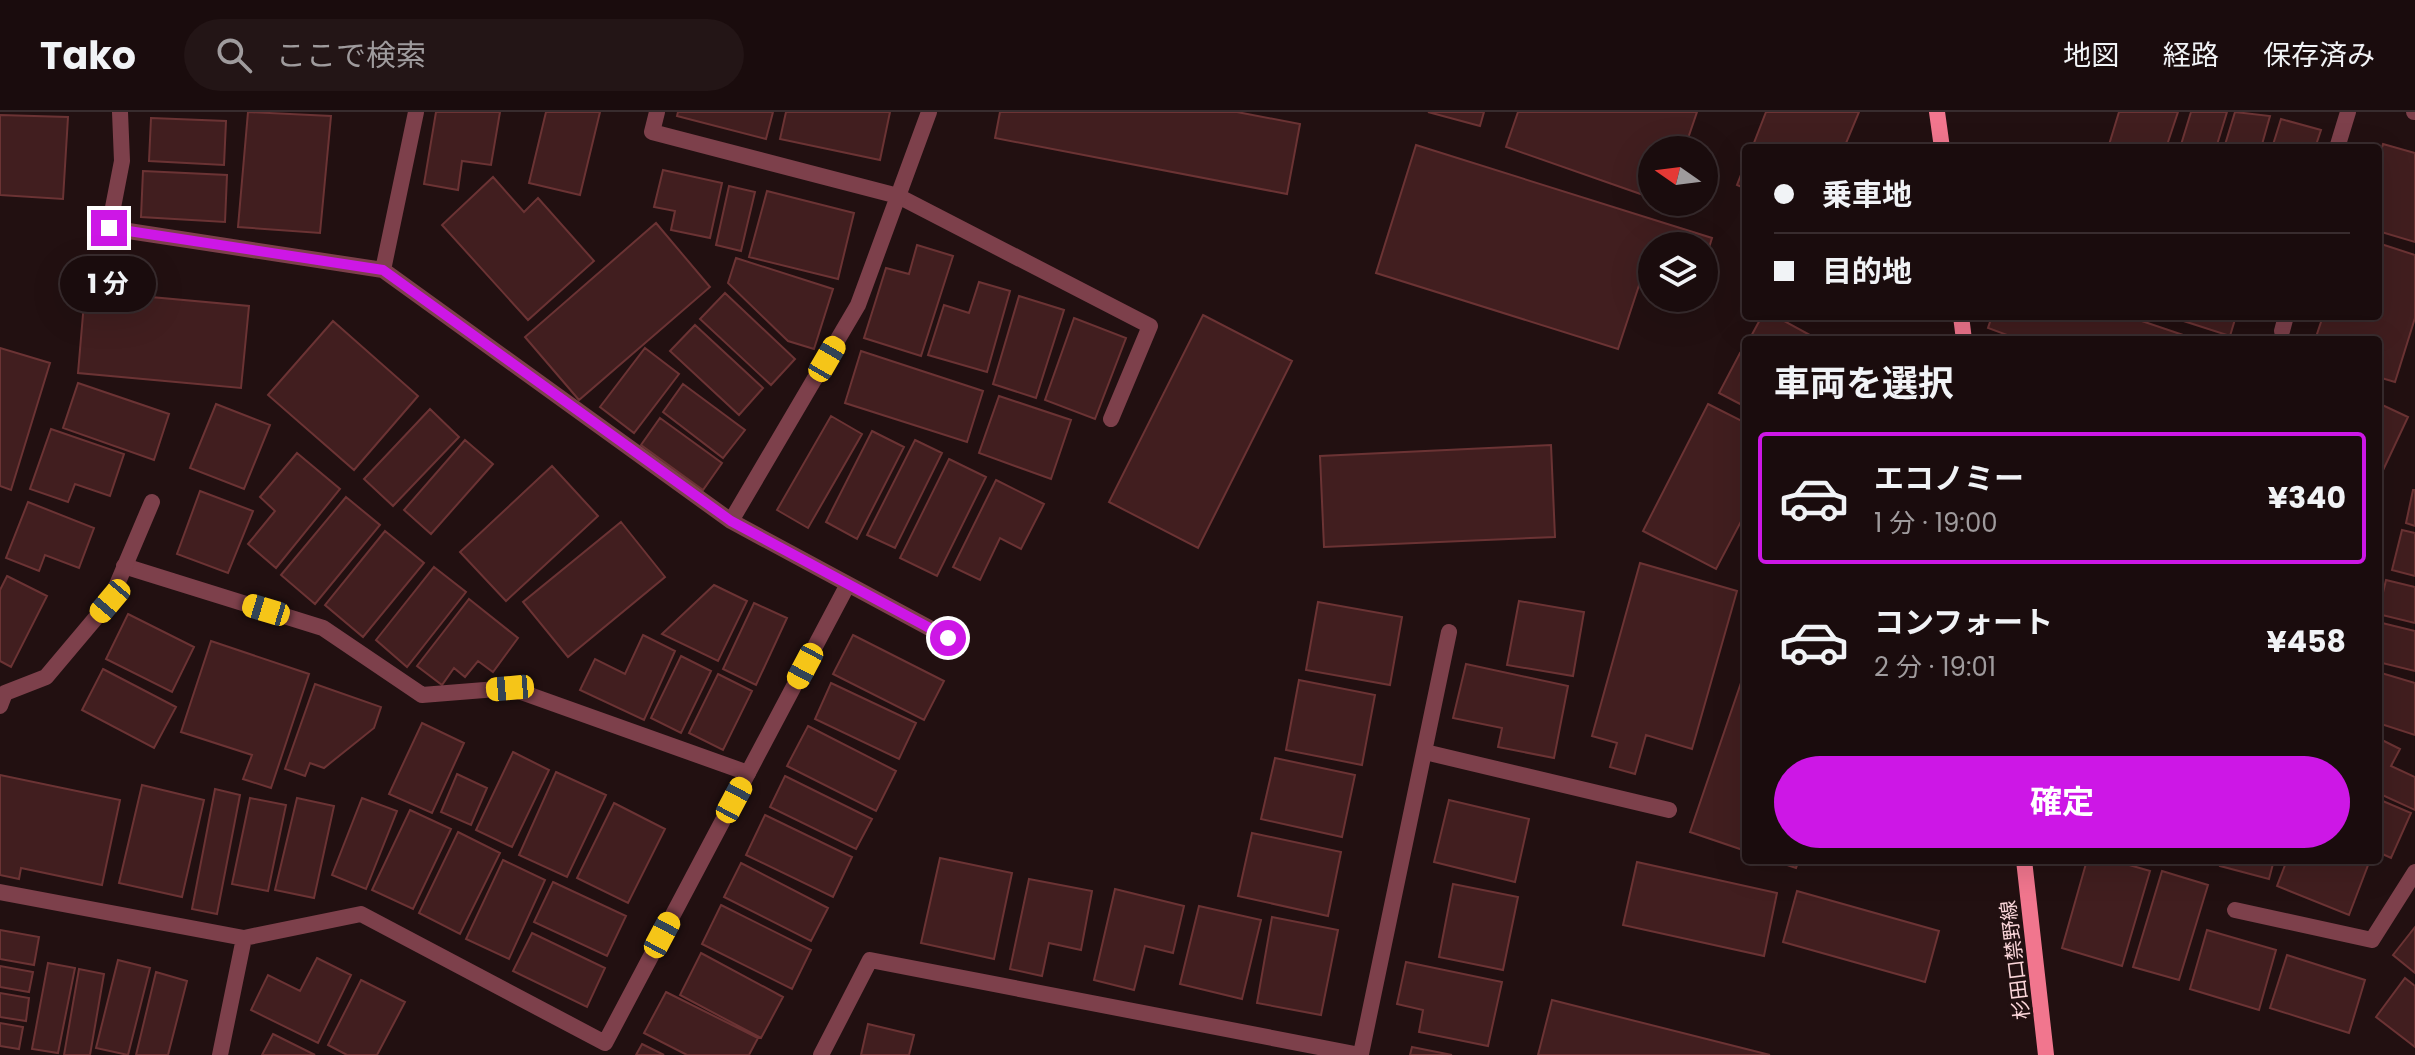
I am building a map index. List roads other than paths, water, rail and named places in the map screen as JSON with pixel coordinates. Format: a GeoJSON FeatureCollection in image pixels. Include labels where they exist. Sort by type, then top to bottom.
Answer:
{"type":"FeatureCollection","features":[{"type":"Feature","properties":{"kind":"main road"},"geometry":{"type":"LineString","coordinates":[[1937,112],[1941,144]]}},
{"type":"Feature","properties":{"kind":"main road","name":"杉田口禁野線"},"geometry":{"type":"LineString","coordinates":[[2024,864],[2046,1055]]}},
{"type":"Feature","properties":{"kind":"street"},"geometry":{"type":"LineString","coordinates":[[120,112],[122,161],[109,228],[383,270],[731,521],[948,638]]}},
{"type":"Feature","properties":{"kind":"street"},"geometry":{"type":"LineString","coordinates":[[383,270],[416,112]]}},
{"type":"Feature","properties":{"kind":"street"},"geometry":{"type":"LineString","coordinates":[[657,112],[652,132],[898,196],[1150,326],[1111,419]]}},
{"type":"Feature","properties":{"kind":"street"},"geometry":{"type":"LineString","coordinates":[[731,521],[858,305],[929,112]]}},
{"type":"Feature","properties":{"kind":"street"},"geometry":{"type":"LineString","coordinates":[[2338,144],[2348,112]]}},
{"type":"Feature","properties":{"kind":"street"},"geometry":{"type":"LineString","coordinates":[[0,706],[5,693],[46,677],[110,601],[152,502]]}},
{"type":"Feature","properties":{"kind":"street"},"geometry":{"type":"LineString","coordinates":[[124,566],[323,628],[422,695],[510,688],[748,773]]}},
{"type":"Feature","properties":{"kind":"street"},"geometry":{"type":"LineString","coordinates":[[0,892],[244,938],[361,914],[605,1043],[847,586]]}},
{"type":"Feature","properties":{"kind":"street"},"geometry":{"type":"LineString","coordinates":[[821,1055],[870,960],[1360,1055],[1449,632]]}},
{"type":"Feature","properties":{"kind":"street"},"geometry":{"type":"LineString","coordinates":[[1425,752],[1669,810]]}},
{"type":"Feature","properties":{"kind":"street"},"geometry":{"type":"LineString","coordinates":[[2235,910],[2372,940],[2415,872]]}},
{"type":"Feature","properties":{"kind":"street"},"geometry":{"type":"LineString","coordinates":[[220,1055],[244,938]]}}]}
